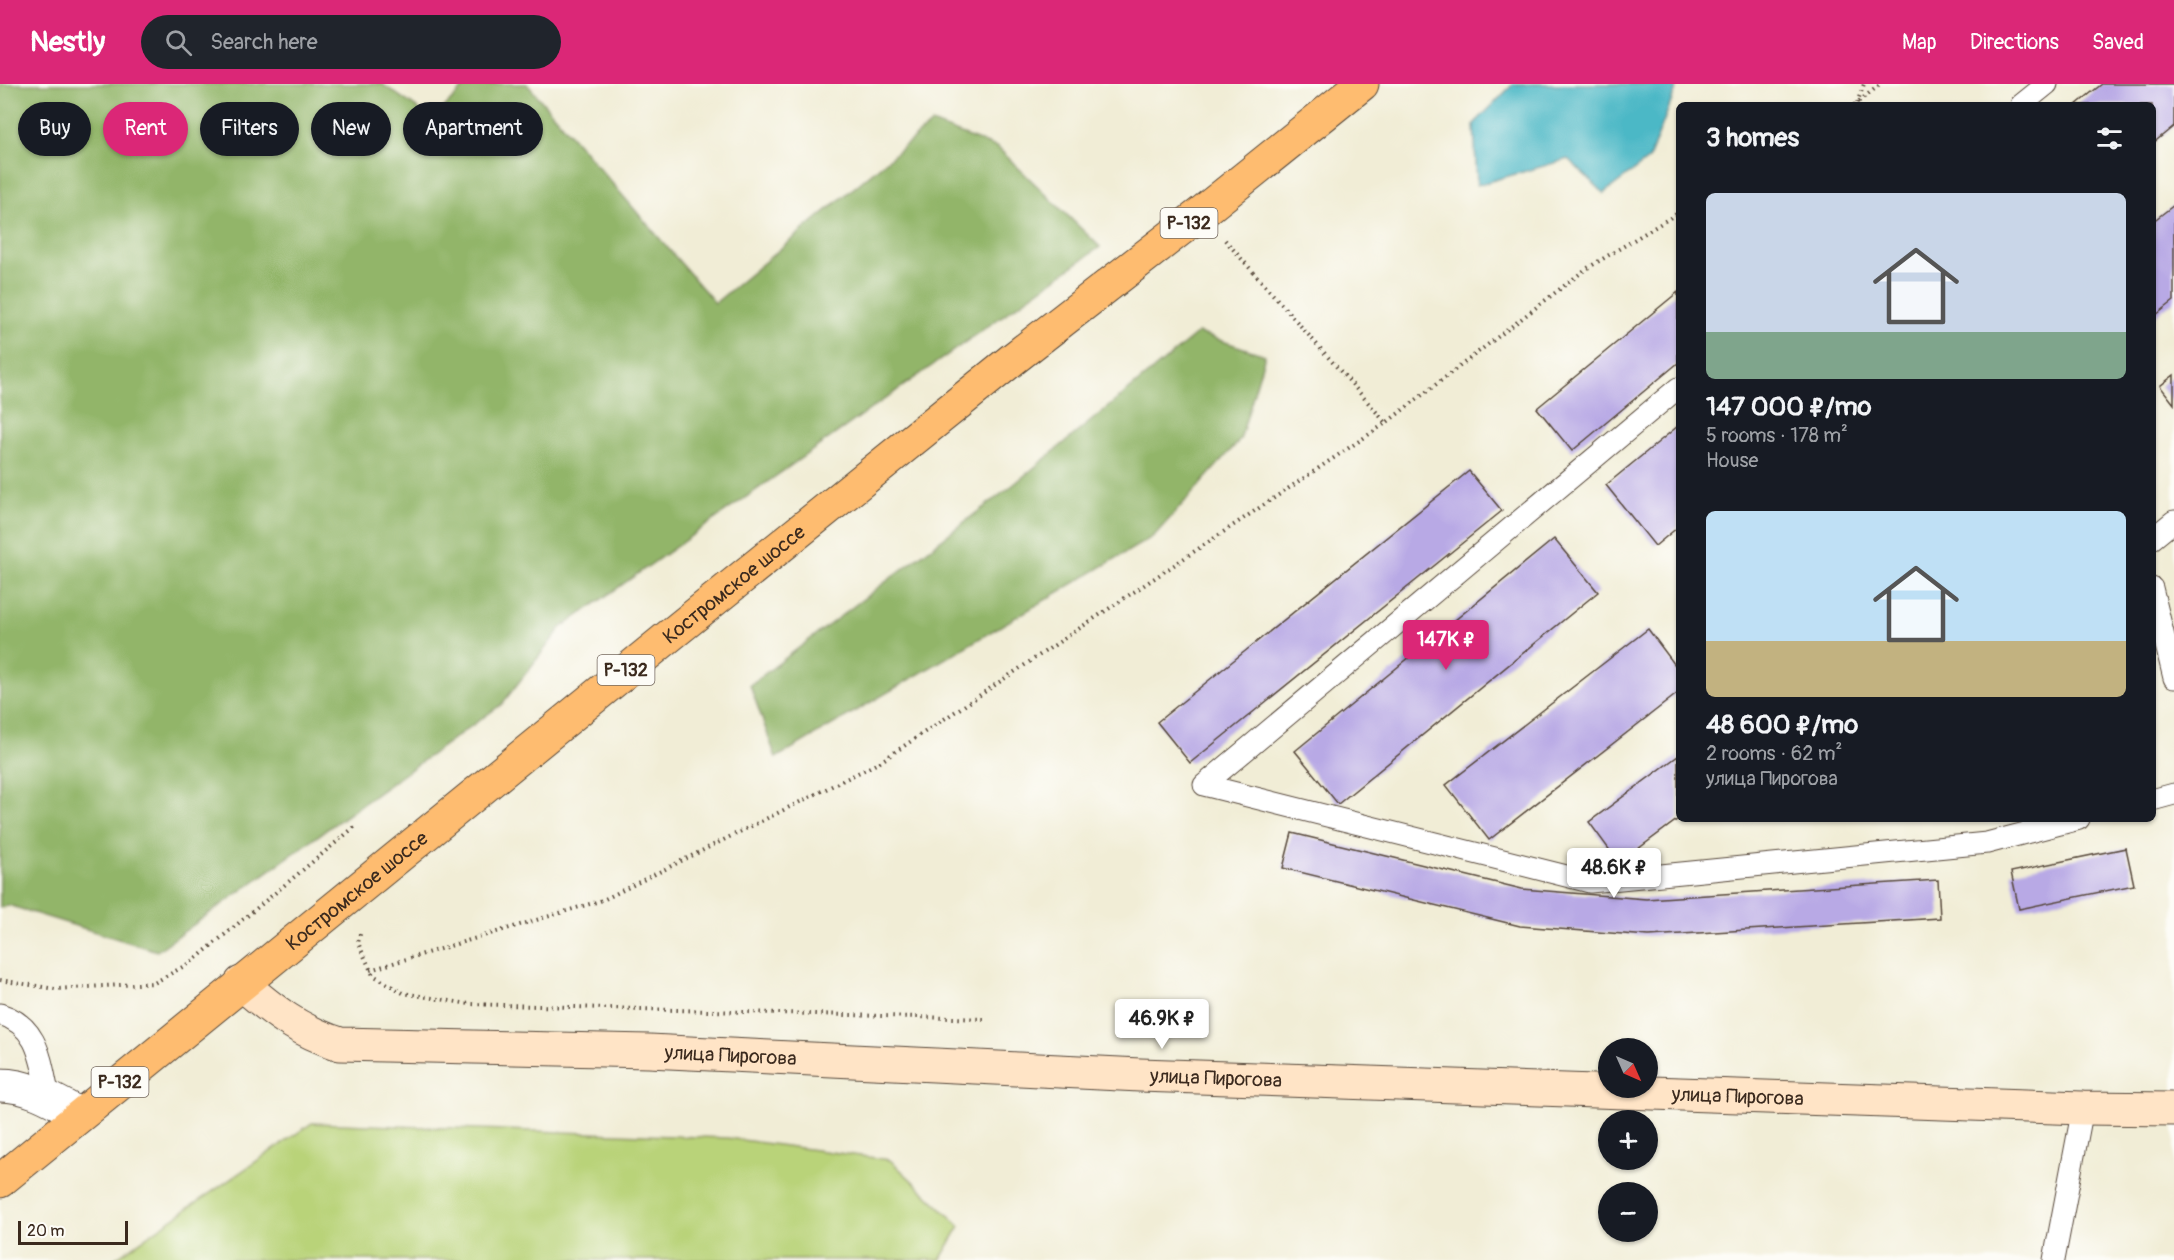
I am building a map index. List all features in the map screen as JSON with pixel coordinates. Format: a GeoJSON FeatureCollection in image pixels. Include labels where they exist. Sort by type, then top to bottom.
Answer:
{"type":"FeatureCollection","features":[{"type":"Feature","properties":{"kind":"highway","name":"Костромское шоссе"},"geometry":{"type":"LineString","coordinates":[[0,1181],[241,983],[1013,359],[1200,214],[1362,84]]}},
{"type":"Feature","properties":{"kind":"street","name":"улица Пирогова"},"geometry":{"type":"LineString","coordinates":[[241,983],[290,1023],[315,1036],[340,1044],[649,1051],[1140,1075],[2083,1108],[2174,1109]]}},
{"type":"Feature","properties":{"kind":"street"},"geometry":{"type":"LineString","coordinates":[[0,1085],[28,1088],[80,1115]]}},
{"type":"Feature","properties":{"kind":"lane"},"geometry":{"type":"LineString","coordinates":[[2025,102],[2047,84]]}},
{"type":"Feature","properties":{"kind":"lane"},"geometry":{"type":"LineString","coordinates":[[1676,390],[1204,785],[1590,882],[1987,843],[2068,822]]}},
{"type":"Feature","properties":{"kind":"lane"},"geometry":{"type":"LineString","coordinates":[[2156,536],[2174,521]]}},
{"type":"Feature","properties":{"kind":"lane"},"geometry":{"type":"LineString","coordinates":[[2156,604],[2174,678]]}},
{"type":"Feature","properties":{"kind":"lane"},"geometry":{"type":"LineString","coordinates":[[2156,799],[2174,794]]}},
{"type":"Feature","properties":{"kind":"lane"},"geometry":{"type":"LineString","coordinates":[[0,1014],[25,1029],[36,1043],[49,1097]]}},
{"type":"Feature","properties":{"kind":"lane"},"geometry":{"type":"LineString","coordinates":[[2054,1260],[2083,1108]]}},
{"type":"Feature","properties":{"kind":"path"},"geometry":{"type":"LineString","coordinates":[[1857,102],[1864,84]]}},
{"type":"Feature","properties":{"kind":"path"},"geometry":{"type":"LineString","coordinates":[[1858,102],[1881,84]]}},
{"type":"Feature","properties":{"kind":"path"},"geometry":{"type":"LineString","coordinates":[[370,969],[603,900],[880,762],[1386,423],[1586,269],[1676,214]]}},
{"type":"Feature","properties":{"kind":"path"},"geometry":{"type":"LineString","coordinates":[[1216,247],[1225,240],[1386,423]]}},
{"type":"Feature","properties":{"kind":"path"},"geometry":{"type":"LineString","coordinates":[[0,980],[55,990],[154,983],[193,961],[357,825]]}},
{"type":"Feature","properties":{"kind":"path"},"geometry":{"type":"LineString","coordinates":[[360,928],[358,943],[373,975],[403,993],[469,1004],[986,1019]]}},
{"type":"Feature","properties":{"kind":"green space"},"geometry":{"type":"Polygon","coordinates":[[[0,84],[382,84],[408,102],[403,102],[403,156],[543,156],[543,103],[715,303],[932,123],[998,148],[1100,247],[561,628],[502,704],[157,951],[8,905],[0,908],[0,84]]]}},
{"type":"Feature","properties":{"kind":"green space"},"geometry":{"type":"Polygon","coordinates":[[[467,84],[527,84],[542,102],[450,102],[467,84]]]}},
{"type":"Feature","properties":{"kind":"green space"},"geometry":{"type":"Polygon","coordinates":[[[1198,333],[1265,355],[1240,440],[1154,536],[776,758],[750,685],[1013,485],[1198,333]]]}},
{"type":"Feature","properties":{"kind":"green space"},"geometry":{"type":"Polygon","coordinates":[[[312,1123],[727,1138],[890,1160],[960,1226],[940,1260],[113,1260],[312,1123]]]}},
{"type":"Feature","properties":{"kind":"water"},"geometry":{"type":"Polygon","coordinates":[[[1513,84],[1678,84],[1649,159],[1604,193],[1568,159],[1477,185],[1474,124],[1513,84]]]}},
{"type":"Feature","properties":{"kind":"building"},"geometry":{"type":"Polygon","coordinates":[[[2102,84],[2174,84],[2174,126],[2156,141],[2156,102],[2080,102],[2102,84]]]}},
{"type":"Feature","properties":{"kind":"building"},"geometry":{"type":"Polygon","coordinates":[[[2174,205],[2174,301],[2156,315],[2156,219],[2174,205]]]}},
{"type":"Feature","properties":{"kind":"building"},"geometry":{"type":"Polygon","coordinates":[[[1676,294],[1676,365],[1572,451],[1537,408],[1676,294]]]}},
{"type":"Feature","properties":{"kind":"building"},"geometry":{"type":"Polygon","coordinates":[[[2174,375],[2174,404],[2160,386],[2174,375]]]}},
{"type":"Feature","properties":{"kind":"building"},"geometry":{"type":"Polygon","coordinates":[[[1676,428],[1676,529],[1655,546],[1606,485],[1676,428]]]}},
{"type":"Feature","properties":{"kind":"building"},"geometry":{"type":"Polygon","coordinates":[[[1469,471],[1502,511],[1190,763],[1157,722],[1469,471]]]}},
{"type":"Feature","properties":{"kind":"building"},"geometry":{"type":"Polygon","coordinates":[[[1554,539],[1598,592],[1338,804],[1295,751],[1554,539]]]}},
{"type":"Feature","properties":{"kind":"building"},"geometry":{"type":"Polygon","coordinates":[[[1648,629],[1676,666],[1676,695],[1489,840],[1446,785],[1648,629]]]}},
{"type":"Feature","properties":{"kind":"building"},"geometry":{"type":"Polygon","coordinates":[[[1676,757],[1676,820],[1619,863],[1589,822],[1676,757]]]}},
{"type":"Feature","properties":{"kind":"building"},"geometry":{"type":"Polygon","coordinates":[[[1292,833],[1522,889],[1646,899],[1938,880],[1940,918],[1649,936],[1520,926],[1283,868],[1292,833]]]}},
{"type":"Feature","properties":{"kind":"building"},"geometry":{"type":"Polygon","coordinates":[[[2126,848],[2134,885],[2019,909],[2011,872],[2126,848]]]}}]}
